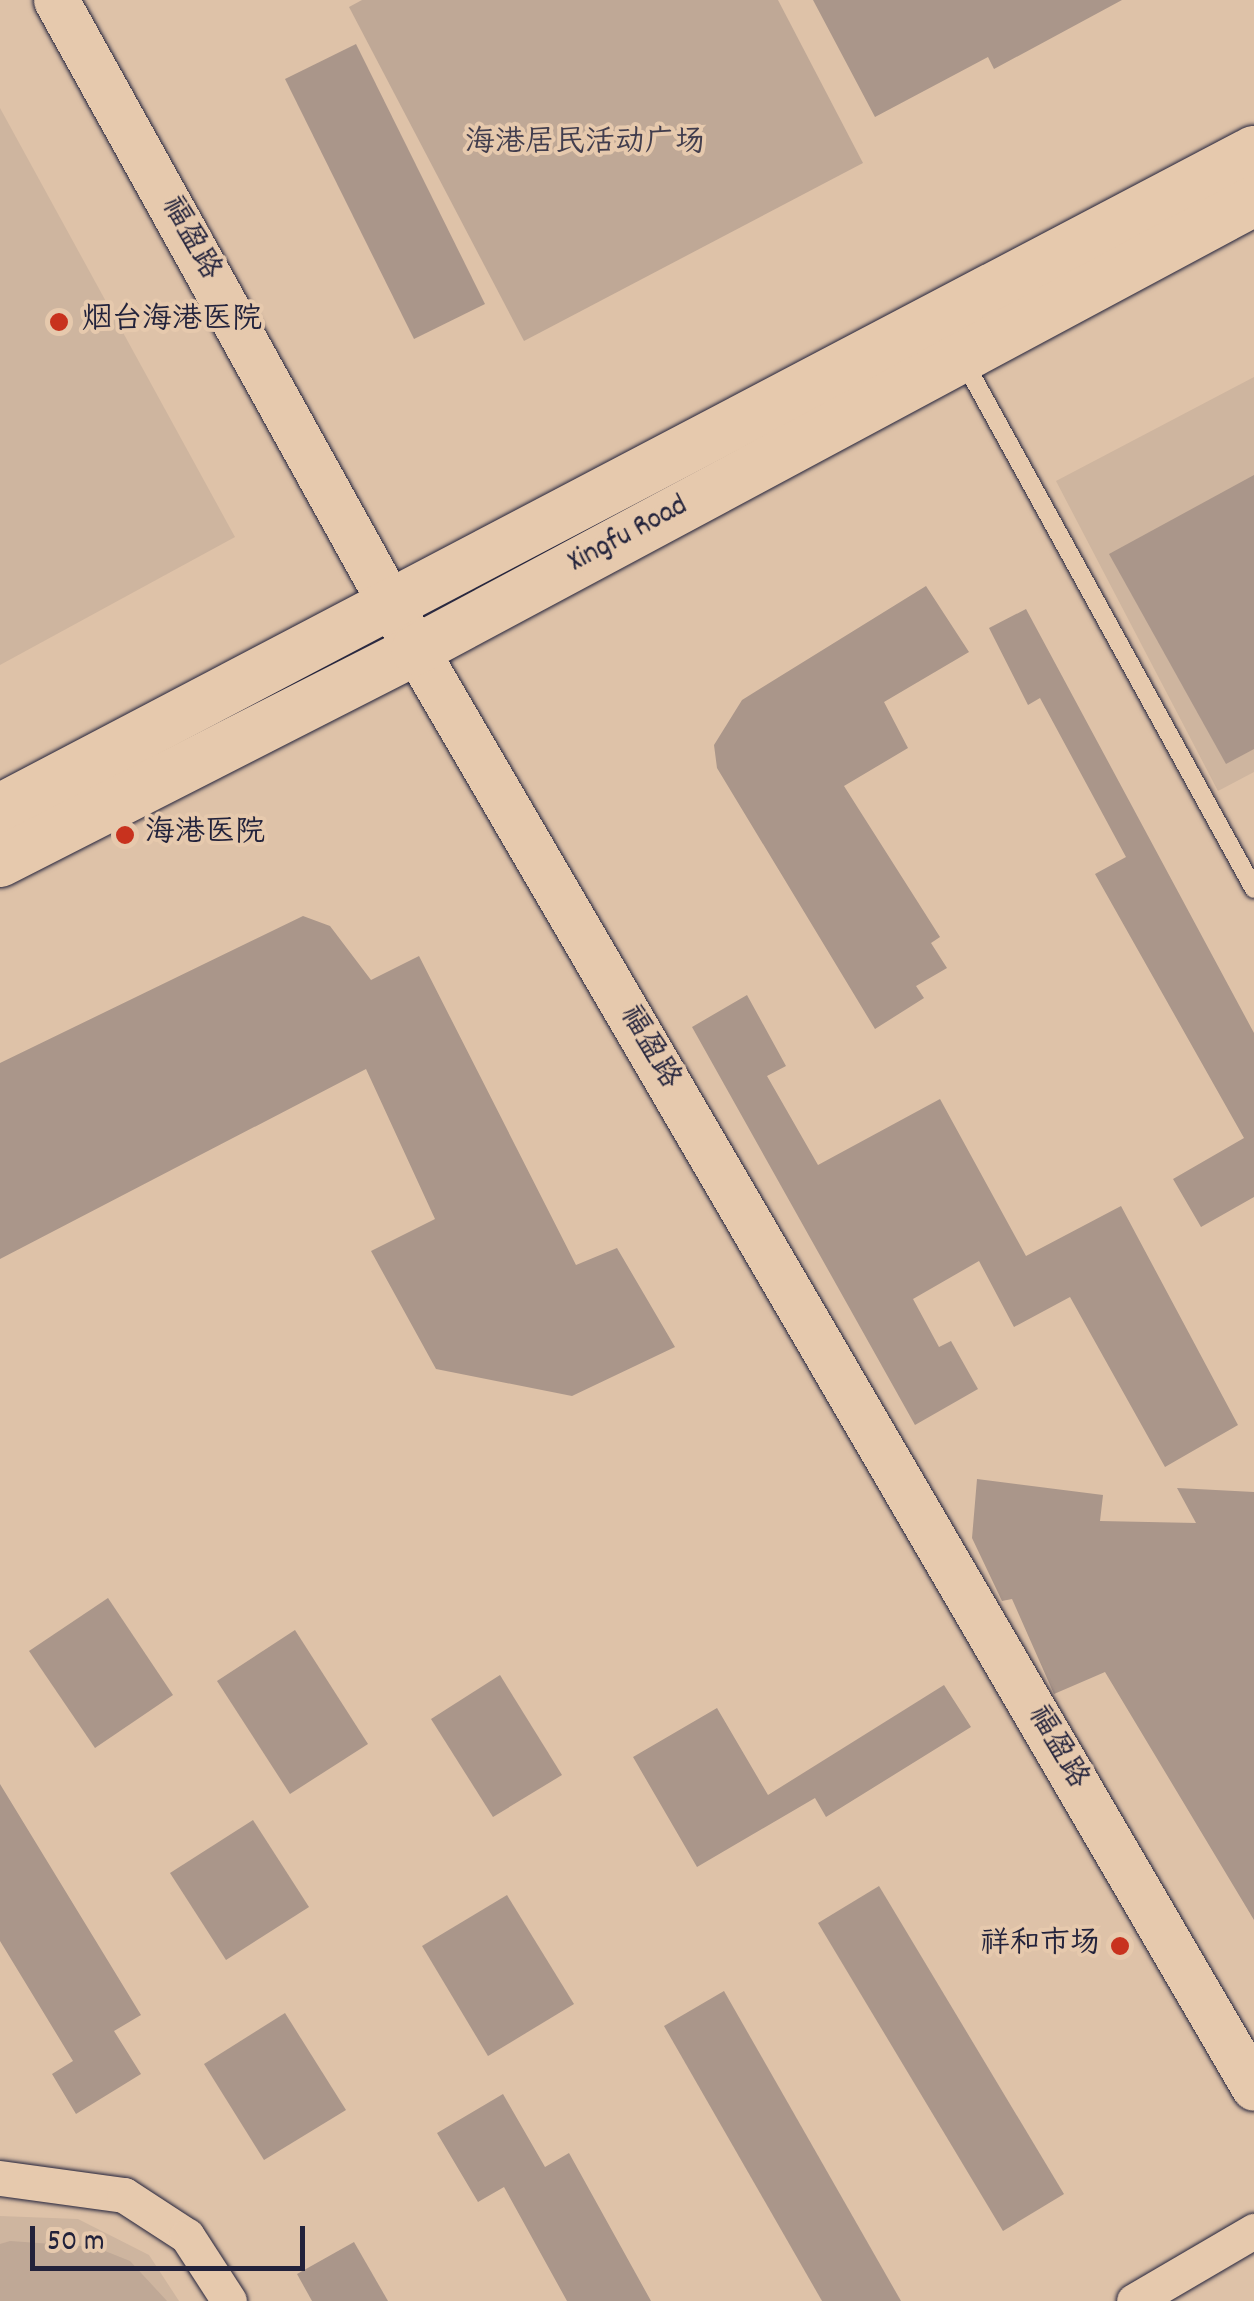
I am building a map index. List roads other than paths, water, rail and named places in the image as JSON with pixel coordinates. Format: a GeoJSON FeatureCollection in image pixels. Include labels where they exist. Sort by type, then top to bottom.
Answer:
{"type":"FeatureCollection","features":[{"type":"Feature","properties":{"kind":"main road","name":"Xingfu Road"},"geometry":{"type":"LineString","coordinates":[[0,862],[404,629],[1254,151]]}},
{"type":"Feature","properties":{"kind":"main road","name":"Xingfu Road"},"geometry":{"type":"LineString","coordinates":[[0,809],[404,629],[961,358],[1254,201]]}},
{"type":"Feature","properties":{"kind":"street","name":"福盈路"},"geometry":{"type":"LineString","coordinates":[[56,0],[404,629],[1254,2088]]}},
{"type":"Feature","properties":{"kind":"street"},"geometry":{"type":"LineString","coordinates":[[0,2178],[124,2195],[187,2236],[229,2301]]}},
{"type":"Feature","properties":{"kind":"street"},"geometry":{"type":"LineString","coordinates":[[1134,2301],[1254,2231]]}},
{"type":"Feature","properties":{"kind":"lane"},"geometry":{"type":"LineString","coordinates":[[961,358],[1254,890]]}},
{"type":"Feature","properties":{"kind":"place","name":"烟台海港医院"},"geometry":{"type":"Point","coordinates":[59,322]}},
{"type":"Feature","properties":{"kind":"place","name":"海港医院"},"geometry":{"type":"Point","coordinates":[125,835]}},
{"type":"Feature","properties":{"kind":"place","name":"祥和市场"},"geometry":{"type":"Point","coordinates":[1120,1946]}},
{"type":"Feature","properties":{"kind":"park label","name":"海港居民活动广场"},"geometry":{"type":"Point","coordinates":[585,145]}}]}
